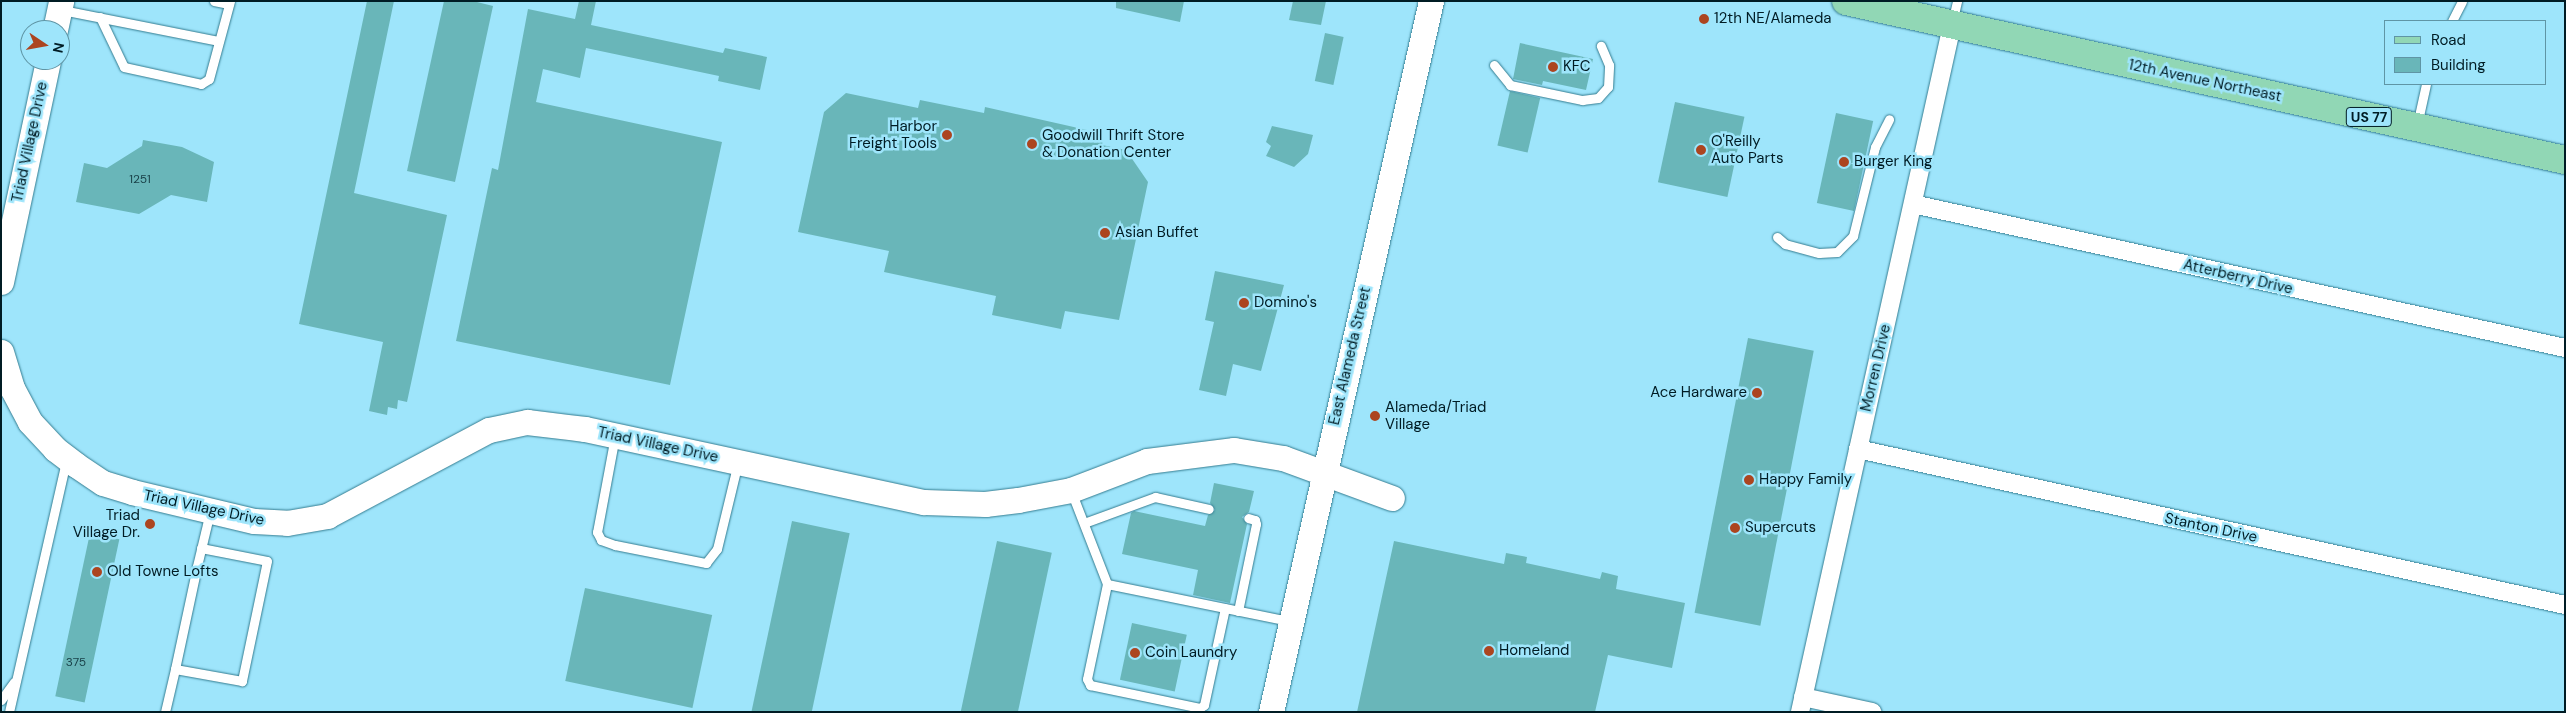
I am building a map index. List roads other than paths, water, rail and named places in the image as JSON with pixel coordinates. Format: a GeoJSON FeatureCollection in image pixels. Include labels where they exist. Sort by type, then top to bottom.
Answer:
{"type":"FeatureCollection","features":[{"type":"Feature","properties":{"kind":"main road","name":"12th Avenue Northeast"},"geometry":{"type":"LineString","coordinates":[[1846,1],[1955,13],[2416,127],[2565,160]]}},
{"type":"Feature","properties":{"kind":"street","name":"East Alameda Street"},"geometry":{"type":"LineString","coordinates":[[1271,712],[1430,1]]}},
{"type":"Feature","properties":{"kind":"street","name":"Morren Drive"},"geometry":{"type":"LineString","coordinates":[[1801,704],[1913,204],[1940,70],[1955,13]]}},
{"type":"Feature","properties":{"kind":"street","name":"Triad Village Drive"},"geometry":{"type":"LineString","coordinates":[[2,269],[46,70]]}},
{"type":"Feature","properties":{"kind":"street","name":"Atterberry Drive"},"geometry":{"type":"LineString","coordinates":[[1913,204],[2565,348]]}},
{"type":"Feature","properties":{"kind":"street","name":"Triad Village Drive"},"geometry":{"type":"LineString","coordinates":[[1,352],[12,388],[30,422],[67,458],[103,483],[210,512],[287,523],[327,516],[489,430],[507,425],[548,423],[615,435],[924,502],[985,504],[1071,490],[1147,461],[1234,450],[1283,458],[1324,471],[1360,488],[1392,498]]}},
{"type":"Feature","properties":{"kind":"street","name":"Stanton Drive"},"geometry":{"type":"LineString","coordinates":[[1858,449],[2565,605]]}},
{"type":"Feature","properties":{"kind":"street"},"geometry":{"type":"LineString","coordinates":[[1801,704],[1872,712]]}},
{"type":"Feature","properties":{"kind":"lane"},"geometry":{"type":"LineString","coordinates":[[100,17],[121,63],[129,70],[206,83],[229,3],[214,1]]}},
{"type":"Feature","properties":{"kind":"lane"},"geometry":{"type":"LineString","coordinates":[[2452,20],[2462,1]]}},
{"type":"Feature","properties":{"kind":"lane"},"geometry":{"type":"LineString","coordinates":[[58,13],[100,17],[218,41]]}},
{"type":"Feature","properties":{"kind":"lane"},"geometry":{"type":"LineString","coordinates":[[1494,65],[1510,85],[1582,100],[1598,98],[1608,88],[1610,65],[1601,46]]}},
{"type":"Feature","properties":{"kind":"lane"},"geometry":{"type":"LineString","coordinates":[[2416,127],[2426,85]]}},
{"type":"Feature","properties":{"kind":"lane"},"geometry":{"type":"LineString","coordinates":[[1777,237],[1785,244],[1819,253],[1837,252],[1854,236],[1875,147],[1889,119]]}},
{"type":"Feature","properties":{"kind":"lane"},"geometry":{"type":"LineString","coordinates":[[615,435],[597,532],[601,540],[615,545],[706,563],[717,549],[738,462]]}},
{"type":"Feature","properties":{"kind":"lane"},"geometry":{"type":"LineString","coordinates":[[9,712],[67,458]]}},
{"type":"Feature","properties":{"kind":"lane"},"geometry":{"type":"LineString","coordinates":[[1071,490],[1107,584],[1087,679],[1090,685],[1200,708],[1204,705],[1225,608]]}},
{"type":"Feature","properties":{"kind":"lane"},"geometry":{"type":"LineString","coordinates":[[1084,523],[1155,497],[1209,509]]}},
{"type":"Feature","properties":{"kind":"lane"},"geometry":{"type":"LineString","coordinates":[[165,712],[210,512]]}},
{"type":"Feature","properties":{"kind":"lane"},"geometry":{"type":"LineString","coordinates":[[1238,611],[1256,524],[1251,519]]}},
{"type":"Feature","properties":{"kind":"lane"},"geometry":{"type":"LineString","coordinates":[[175,669],[242,680],[267,561],[201,548]]}},
{"type":"Feature","properties":{"kind":"lane"},"geometry":{"type":"LineString","coordinates":[[1107,584],[1291,622]]}},
{"type":"Feature","properties":{"kind":"lane"},"geometry":{"type":"LineString","coordinates":[[1,700],[18,678]]}},
{"type":"Feature","properties":{"kind":"place","name":"12th NE/Alameda"},"geometry":{"type":"Point","coordinates":[1704,19]}},
{"type":"Feature","properties":{"kind":"place","name":"KFC"},"geometry":{"type":"Point","coordinates":[1553,67]}},
{"type":"Feature","properties":{"kind":"place","name":"Harbor Freight Tools"},"geometry":{"type":"Point","coordinates":[947,135]}},
{"type":"Feature","properties":{"kind":"place","name":"Goodwill Thrift Store & Donation Center"},"geometry":{"type":"Point","coordinates":[1032,144]}},
{"type":"Feature","properties":{"kind":"place","name":"O'Reilly Auto Parts"},"geometry":{"type":"Point","coordinates":[1701,150]}},
{"type":"Feature","properties":{"kind":"place","name":"Burger King"},"geometry":{"type":"Point","coordinates":[1844,162]}},
{"type":"Feature","properties":{"kind":"place","name":"Asian Buffet"},"geometry":{"type":"Point","coordinates":[1105,233]}},
{"type":"Feature","properties":{"kind":"place","name":"Domino's"},"geometry":{"type":"Point","coordinates":[1244,303]}},
{"type":"Feature","properties":{"kind":"place","name":"Ace Hardware"},"geometry":{"type":"Point","coordinates":[1757,393]}},
{"type":"Feature","properties":{"kind":"place","name":"Alameda/Triad Village"},"geometry":{"type":"Point","coordinates":[1375,416]}},
{"type":"Feature","properties":{"kind":"place","name":"Happy Family"},"geometry":{"type":"Point","coordinates":[1749,480]}},
{"type":"Feature","properties":{"kind":"place","name":"Triad Village Dr."},"geometry":{"type":"Point","coordinates":[150,524]}},
{"type":"Feature","properties":{"kind":"place","name":"Supercuts"},"geometry":{"type":"Point","coordinates":[1735,528]}},
{"type":"Feature","properties":{"kind":"place","name":"Old Towne Lofts"},"geometry":{"type":"Point","coordinates":[97,572]}},
{"type":"Feature","properties":{"kind":"place","name":"Homeland"},"geometry":{"type":"Point","coordinates":[1489,651]}},
{"type":"Feature","properties":{"kind":"place","name":"Coin Laundry"},"geometry":{"type":"Point","coordinates":[1135,653]}}]}
